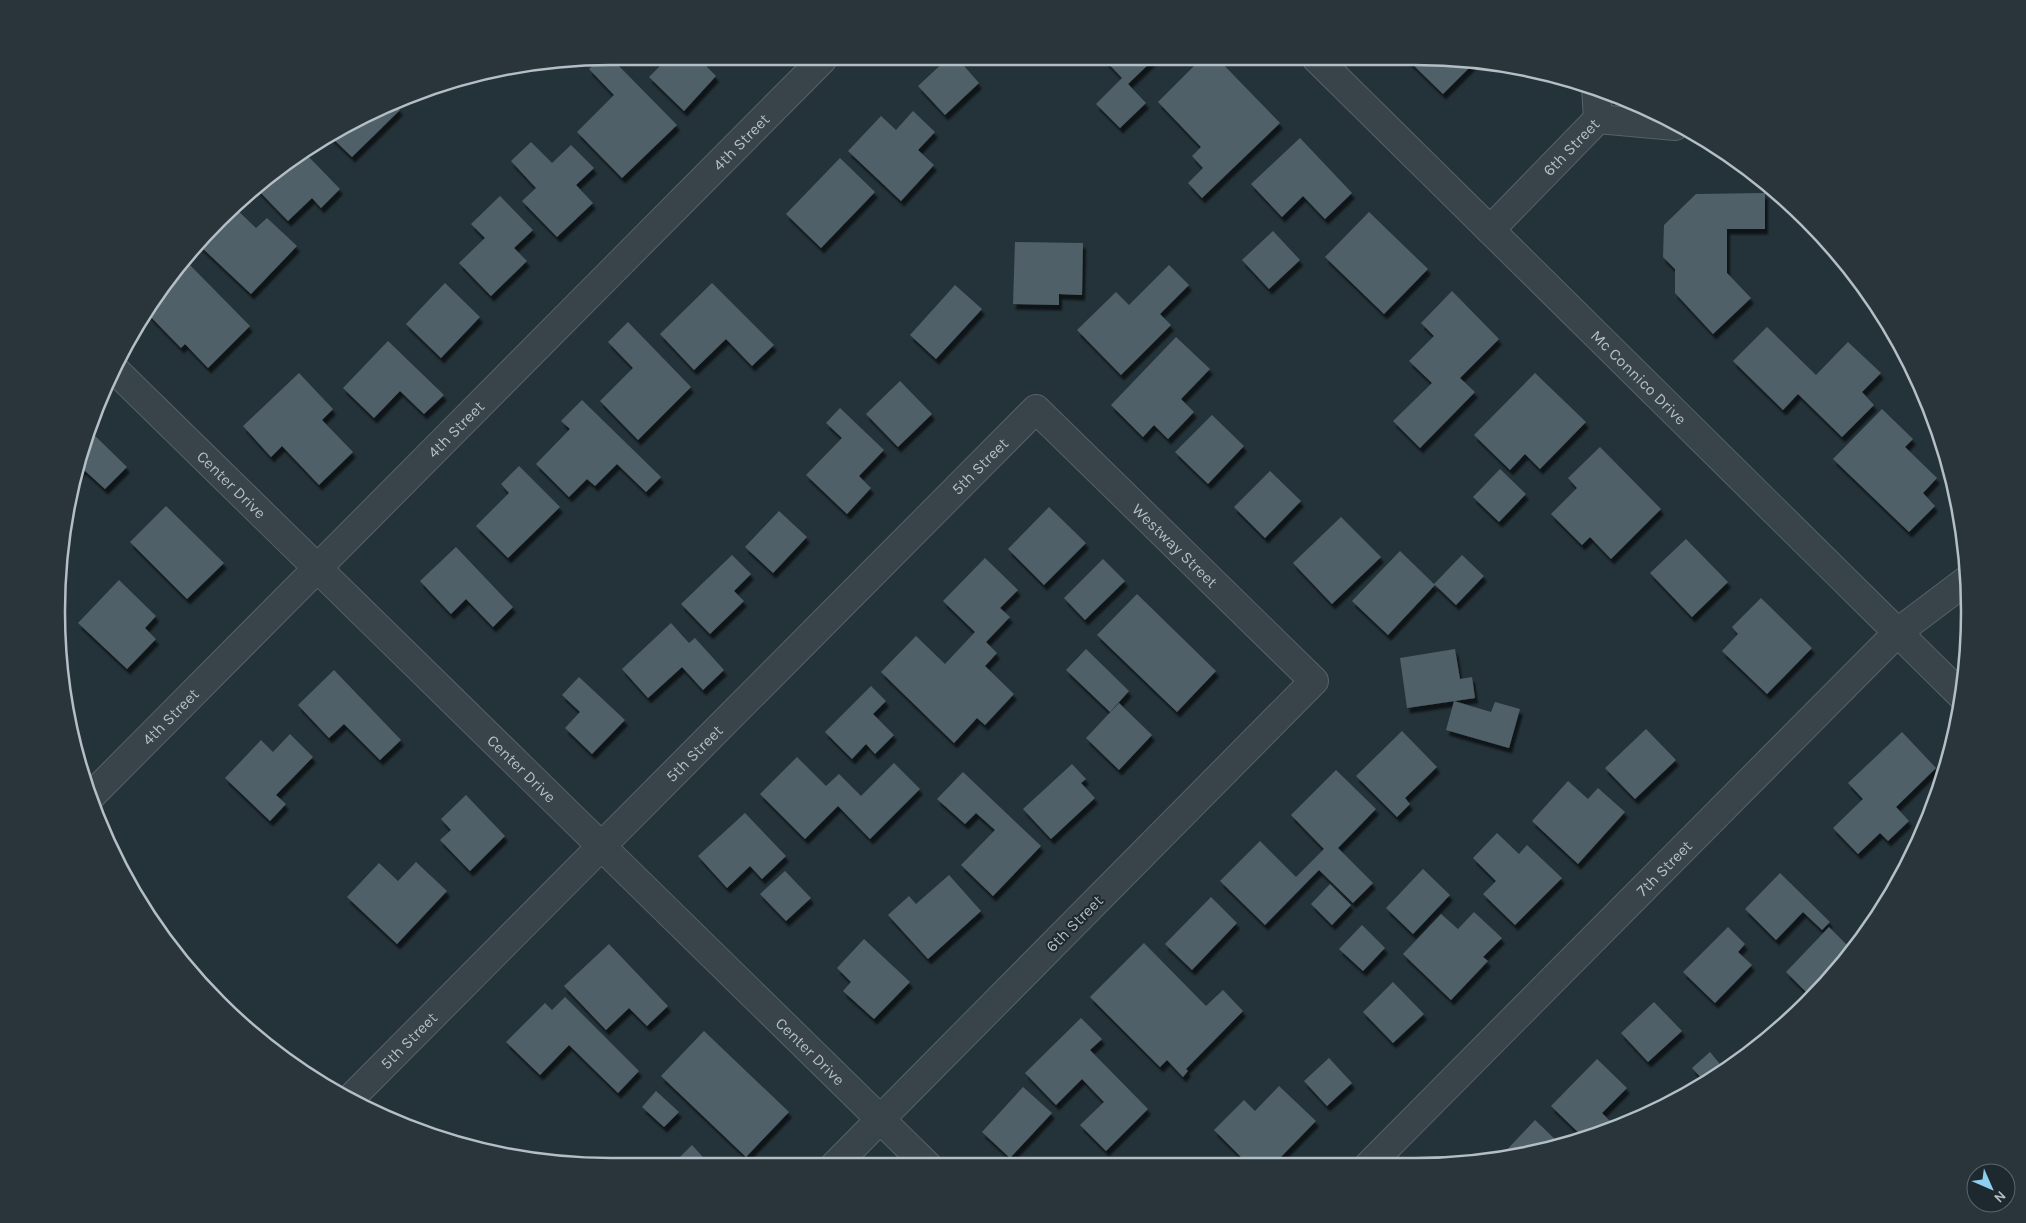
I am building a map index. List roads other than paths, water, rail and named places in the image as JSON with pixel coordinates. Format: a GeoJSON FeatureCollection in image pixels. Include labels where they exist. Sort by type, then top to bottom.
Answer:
{"type":"FeatureCollection","features":[{"type":"Feature","properties":{"kind":"street","name":"4th Street"},"geometry":{"type":"LineString","coordinates":[[96,792],[817,65]]}},
{"type":"Feature","properties":{"kind":"street","name":"Mc Connico Drive"},"geometry":{"type":"LineString","coordinates":[[1323,65],[1955,688]]}},
{"type":"Feature","properties":{"kind":"street"},"geometry":{"type":"LineString","coordinates":[[1597,97],[1598,119]]}},
{"type":"Feature","properties":{"kind":"street","name":"6th Street"},"geometry":{"type":"LineString","coordinates":[[1490,230],[1598,119],[1663,125]]}},
{"type":"Feature","properties":{"kind":"street","name":"Center Drive"},"geometry":{"type":"LineString","coordinates":[[119,374],[920,1158]]}},
{"type":"Feature","properties":{"kind":"street","name":"Westway Street"},"geometry":{"type":"LineString","coordinates":[[1036,409],[1314,681]]}},
{"type":"Feature","properties":{"kind":"street","name":"5th Street"},"geometry":{"type":"LineString","coordinates":[[355,1094],[1036,409]]}},
{"type":"Feature","properties":{"kind":"street","name":"7th Street"},"geometry":{"type":"LineString","coordinates":[[1376,1158],[1898,632],[1960,585]]}},
{"type":"Feature","properties":{"kind":"street","name":"6th Street"},"geometry":{"type":"LineString","coordinates":[[842,1158],[1314,681]]}}]}
